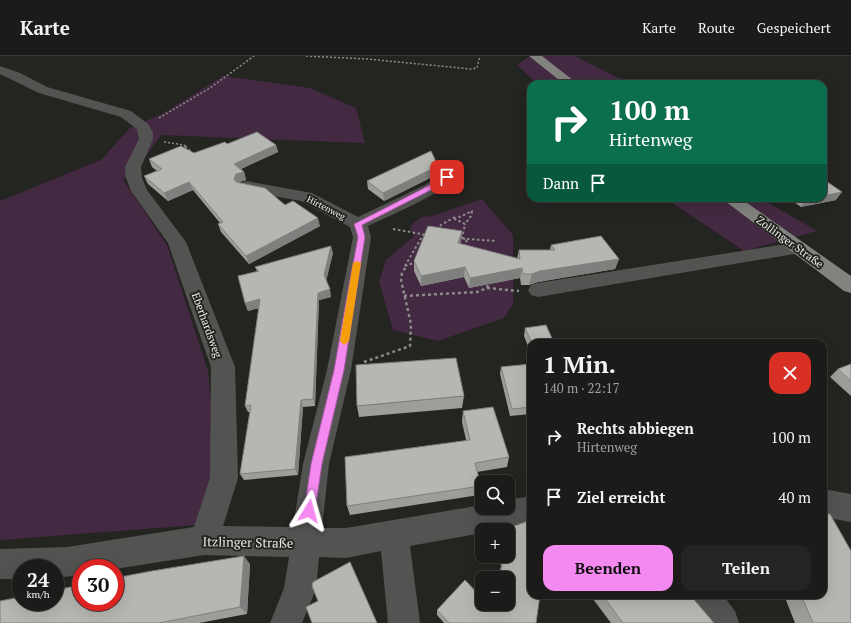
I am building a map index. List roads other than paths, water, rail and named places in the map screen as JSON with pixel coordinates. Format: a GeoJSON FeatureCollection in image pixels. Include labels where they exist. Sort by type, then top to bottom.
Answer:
{"type":"FeatureCollection","features":[{"type":"Feature","properties":{"kind":"main road"},"geometry":{"type":"LineString","coordinates":[[535,56],[567,80]]}},
{"type":"Feature","properties":{"kind":"main road","name":"Zollinger Straße"},"geometry":{"type":"LineString","coordinates":[[735,202],[851,286]]}},
{"type":"Feature","properties":{"kind":"street","name":"Eberhardsweg"},"geometry":{"type":"LineString","coordinates":[[0,70],[16,76],[43,90],[126,114],[144,133],[133,167],[134,178],[139,191],[177,242],[223,367],[224,478],[204,540]]}},
{"type":"Feature","properties":{"kind":"street","name":"Hirtenweg"},"geometry":{"type":"LineString","coordinates":[[358,224],[431,188],[447,177]]}},
{"type":"Feature","properties":{"kind":"street","name":"Hirtenweg"},"geometry":{"type":"LineString","coordinates":[[246,186],[306,197],[358,224],[362,237],[339,370],[316,464],[305,543]]}},
{"type":"Feature","properties":{"kind":"street"},"geometry":{"type":"LineString","coordinates":[[538,290],[799,248]]}},
{"type":"Feature","properties":{"kind":"street"},"geometry":{"type":"LineString","coordinates":[[827,504],[851,508]]}},
{"type":"Feature","properties":{"kind":"street","name":"Itzlinger Straße"},"geometry":{"type":"LineString","coordinates":[[0,564],[67,562],[204,540],[346,543],[527,511]]}},
{"type":"Feature","properties":{"kind":"street"},"geometry":{"type":"LineString","coordinates":[[394,534],[404,623]]}},
{"type":"Feature","properties":{"kind":"street","name":"Itzlinger Straße"},"geometry":{"type":"LineString","coordinates":[[286,623],[300,589],[305,543]]}},
{"type":"Feature","properties":{"kind":"street"},"geometry":{"type":"LineString","coordinates":[[707,599],[723,623]]}}]}
